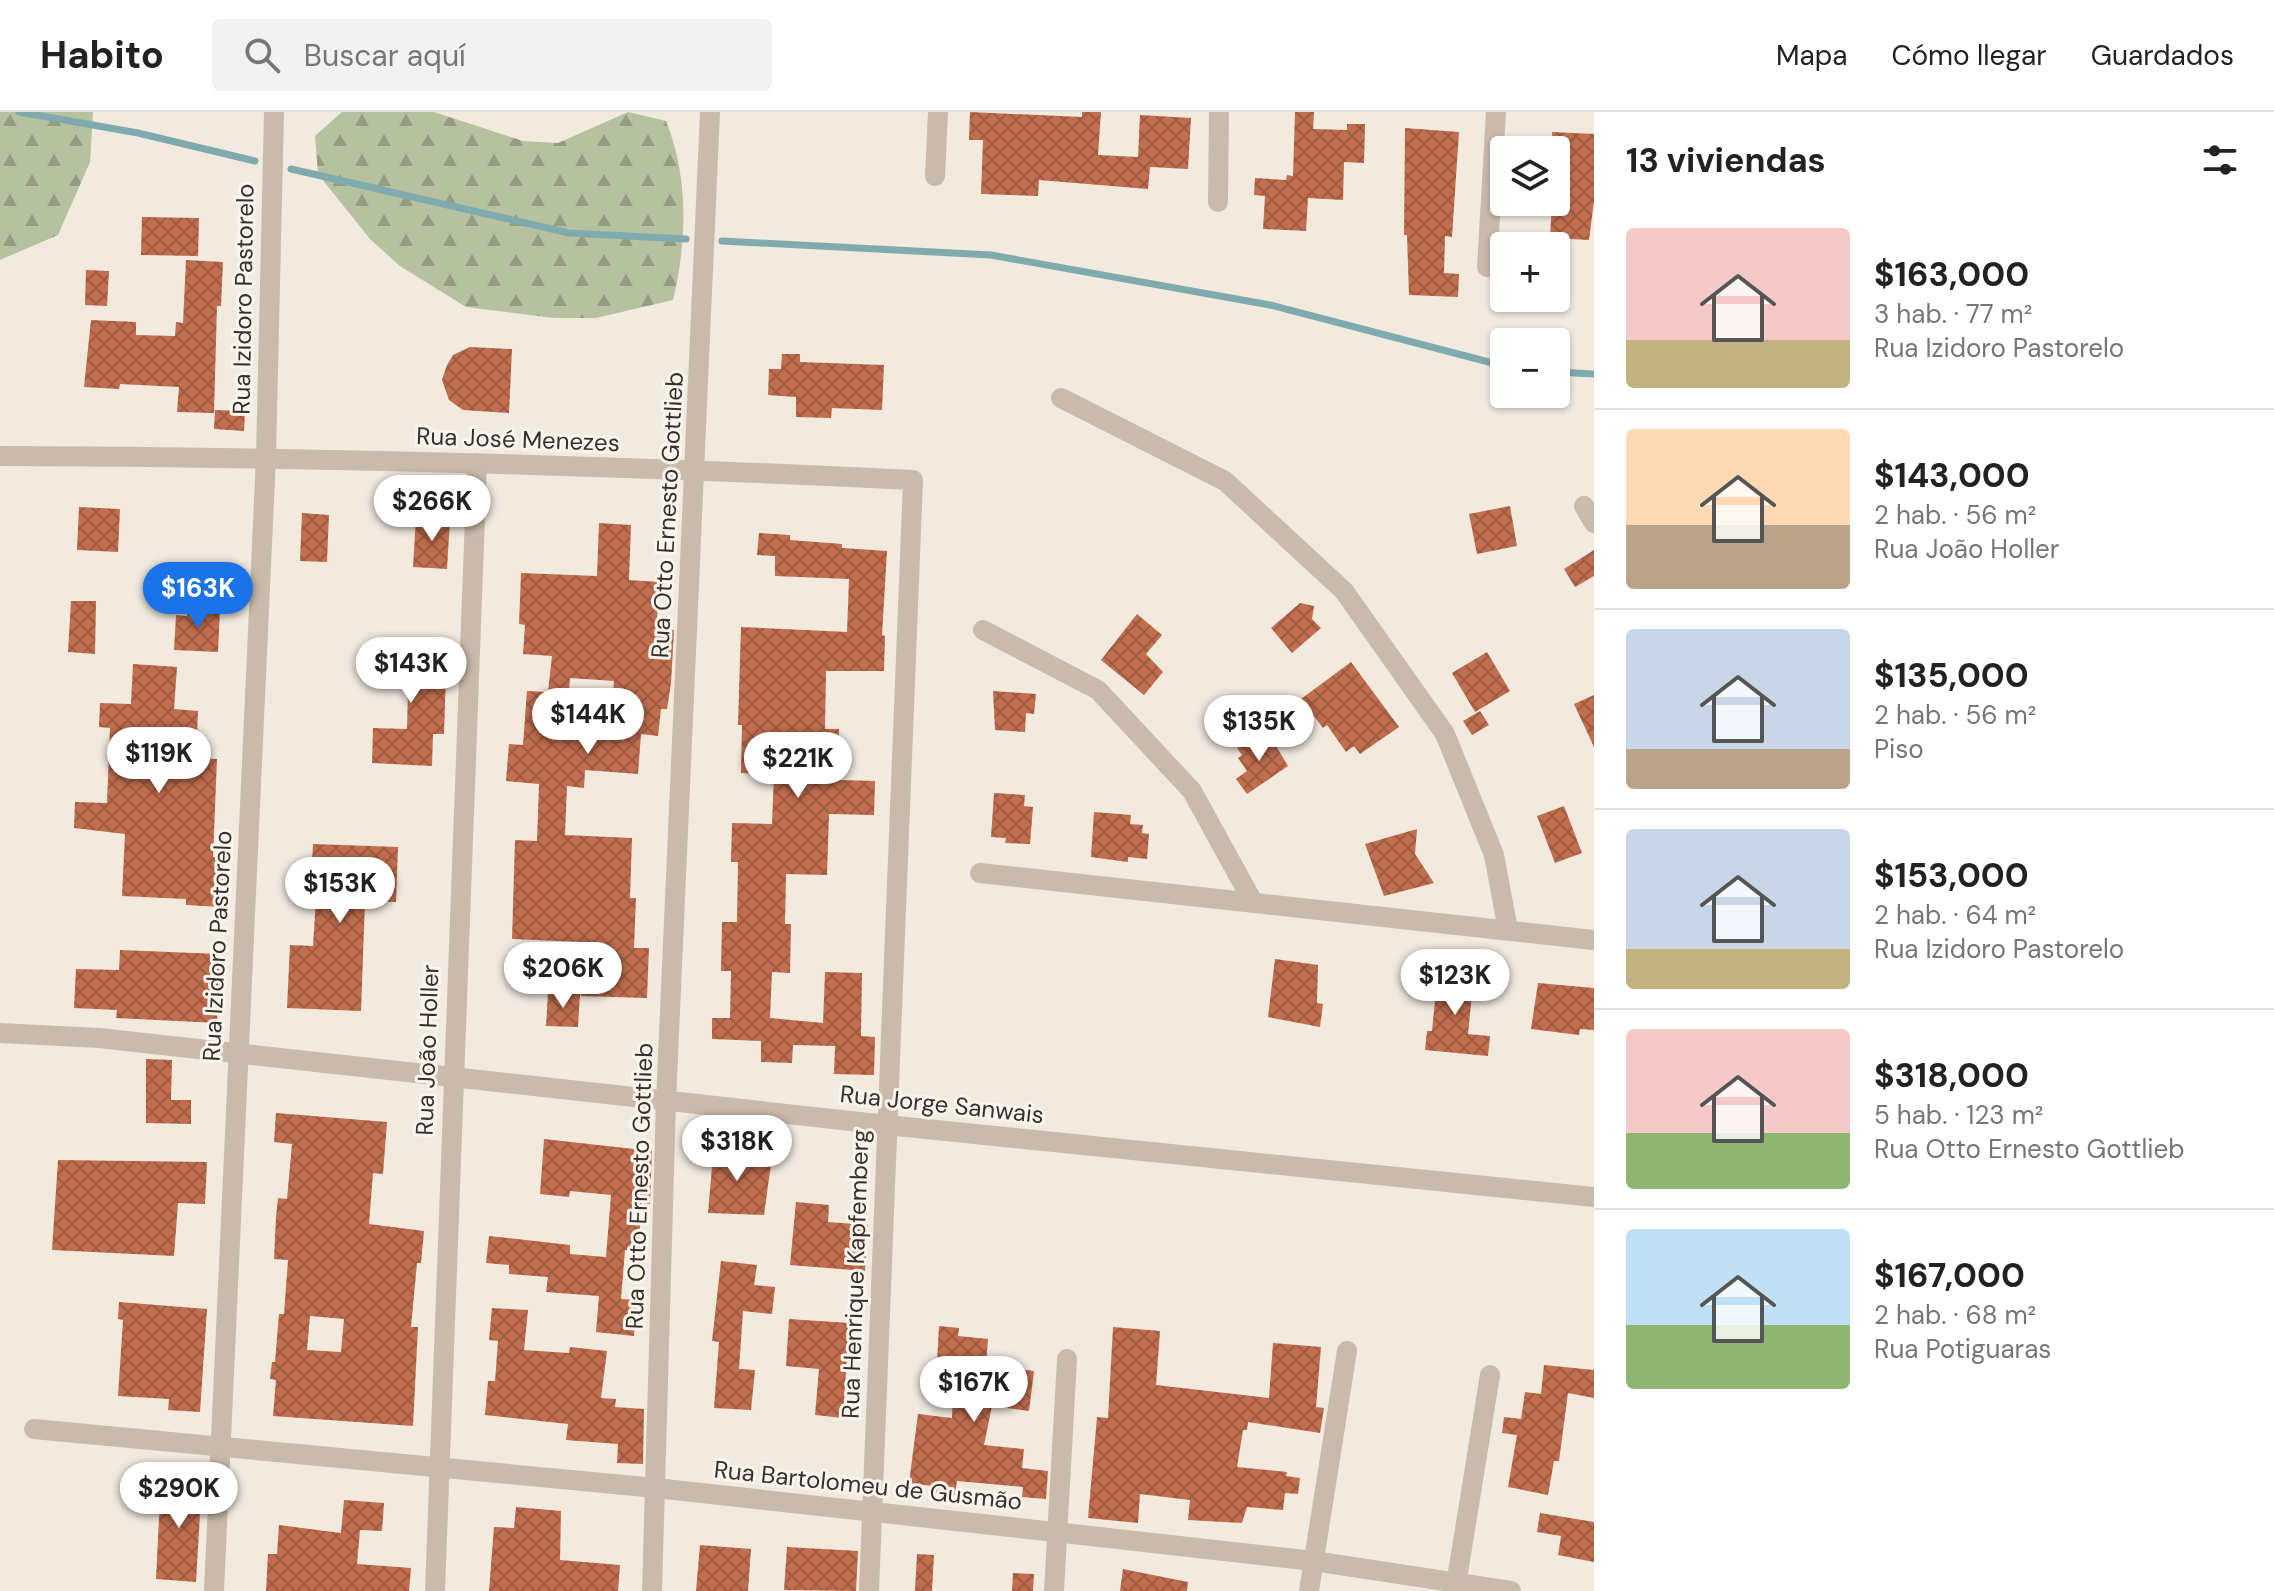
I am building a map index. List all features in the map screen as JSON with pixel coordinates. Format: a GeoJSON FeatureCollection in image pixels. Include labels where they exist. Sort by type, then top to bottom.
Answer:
{"type":"FeatureCollection","features":[{"type":"Feature","properties":{"kind":"street","name":"Rua Izidoro Pastorelo"},"geometry":{"type":"LineString","coordinates":[[214,1591],[218,1445],[266,457],[274,112]]}},
{"type":"Feature","properties":{"kind":"street","name":"Rua Otto Ernesto Gottlieb"},"geometry":{"type":"LineString","coordinates":[[652,1591],[666,1101],[710,112]]}},
{"type":"Feature","properties":{"kind":"street"},"geometry":{"type":"LineString","coordinates":[[935,176],[938,112]]}},
{"type":"Feature","properties":{"kind":"street"},"geometry":{"type":"LineString","coordinates":[[1218,202],[1219,112]]}},
{"type":"Feature","properties":{"kind":"street"},"geometry":{"type":"LineString","coordinates":[[1487,267],[1496,112]]}},
{"type":"Feature","properties":{"kind":"street"},"geometry":{"type":"LineString","coordinates":[[1061,398],[1225,481],[1344,591],[1445,734],[1494,855],[1508,930]]}},
{"type":"Feature","properties":{"kind":"street","name":"Rua José Menezes"},"geometry":{"type":"LineString","coordinates":[[0,456],[266,457],[913,480]]}},
{"type":"Feature","properties":{"kind":"street","name":"Rua João Holler"},"geometry":{"type":"LineString","coordinates":[[435,1591],[477,463]]}},
{"type":"Feature","properties":{"kind":"street","name":"Rua Henrique Kapfemberg"},"geometry":{"type":"LineString","coordinates":[[869,1591],[913,480]]}},
{"type":"Feature","properties":{"kind":"street"},"geometry":{"type":"LineString","coordinates":[[983,630],[1098,690],[1192,791],[1253,902]]}},
{"type":"Feature","properties":{"kind":"street"},"geometry":{"type":"LineString","coordinates":[[980,873],[1594,940]]}},
{"type":"Feature","properties":{"kind":"street","name":"Rua Jorge Sanwais"},"geometry":{"type":"LineString","coordinates":[[0,1033],[99,1038],[237,1056],[1594,1197]]}},
{"type":"Feature","properties":{"kind":"street"},"geometry":{"type":"LineString","coordinates":[[1309,1591],[1347,1351]]}},
{"type":"Feature","properties":{"kind":"street"},"geometry":{"type":"LineString","coordinates":[[1054,1591],[1067,1359]]}},
{"type":"Feature","properties":{"kind":"street"},"geometry":{"type":"LineString","coordinates":[[1456,1586],[1490,1375]]}},
{"type":"Feature","properties":{"kind":"street","name":"Rua Bartolomeu de Gusmão"},"geometry":{"type":"LineString","coordinates":[[34,1429],[656,1488],[1313,1561],[1456,1586],[1511,1591]]}},
{"type":"Feature","properties":{"kind":"green space"},"geometry":{"type":"Polygon","coordinates":[[[0,112],[93,112],[90,162],[58,235],[0,260],[0,112]]]}},
{"type":"Feature","properties":{"kind":"green space"},"geometry":{"type":"Polygon","coordinates":[[[342,112],[434,112],[523,141],[558,143],[628,112],[666,121],[679,165],[683,210],[681,255],[673,300],[596,318],[554,318],[466,307],[400,266],[370,239],[318,174],[315,136],[342,112]]]}},
{"type":"Feature","properties":{"kind":"building"},"geometry":{"type":"Polygon","coordinates":[[[970,112],[1082,117],[1082,112],[1101,112],[1098,155],[1138,157],[1140,115],[1191,118],[1188,169],[1150,167],[1148,189],[1039,180],[1038,196],[981,194],[983,140],[969,140],[970,112]]]}},
{"type":"Feature","properties":{"kind":"building"},"geometry":{"type":"Polygon","coordinates":[[[1295,112],[1314,112],[1313,129],[1347,130],[1347,124],[1365,124],[1364,163],[1344,162],[1343,200],[1308,198],[1306,231],[1263,229],[1265,196],[1254,195],[1255,178],[1286,180],[1287,175],[1293,176],[1295,112]]]}},
{"type":"Feature","properties":{"kind":"building"},"geometry":{"type":"Polygon","coordinates":[[[1405,128],[1459,132],[1452,237],[1445,236],[1444,273],[1459,274],[1458,297],[1409,295],[1407,235],[1404,235],[1405,128]]]}},
{"type":"Feature","properties":{"kind":"building"},"geometry":{"type":"Polygon","coordinates":[[[1552,132],[1594,134],[1594,201],[1589,240],[1570,239],[1570,232],[1550,232],[1551,216],[1570,216],[1570,136],[1552,136],[1552,132]]]}},
{"type":"Feature","properties":{"kind":"building"},"geometry":{"type":"Polygon","coordinates":[[[142,217],[199,218],[198,256],[141,255],[142,217]]]}},
{"type":"Feature","properties":{"kind":"building"},"geometry":{"type":"Polygon","coordinates":[[[186,260],[223,262],[221,306],[217,306],[214,413],[177,412],[179,387],[120,384],[119,389],[84,387],[91,320],[136,322],[136,335],[175,336],[176,322],[183,323],[186,260]]]}},
{"type":"Feature","properties":{"kind":"building"},"geometry":{"type":"Polygon","coordinates":[[[86,270],[109,271],[107,306],[85,305],[86,270]]]}},
{"type":"Feature","properties":{"kind":"building"},"geometry":{"type":"Polygon","coordinates":[[[470,347],[512,349],[509,413],[463,410],[449,400],[442,380],[447,365],[453,355],[470,347]]]}},
{"type":"Feature","properties":{"kind":"building"},"geometry":{"type":"Polygon","coordinates":[[[782,354],[800,354],[800,362],[884,365],[882,410],[832,408],[831,418],[796,417],[796,397],[768,395],[769,369],[781,369],[782,354]]]}},
{"type":"Feature","properties":{"kind":"building"},"geometry":{"type":"Polygon","coordinates":[[[215,410],[245,411],[244,431],[214,429],[215,410]]]}},
{"type":"Feature","properties":{"kind":"building"},"geometry":{"type":"Polygon","coordinates":[[[1510,506],[1517,546],[1477,554],[1469,514],[1510,506]]]}},
{"type":"Feature","properties":{"kind":"building"},"geometry":{"type":"Polygon","coordinates":[[[79,507],[120,509],[118,552],[77,550],[79,507]]]}},
{"type":"Feature","properties":{"kind":"building"},"geometry":{"type":"Polygon","coordinates":[[[302,513],[329,515],[327,562],[300,561],[302,513]]]}},
{"type":"Feature","properties":{"kind":"building"},"geometry":{"type":"Polygon","coordinates":[[[416,518],[450,519],[447,569],[413,567],[416,518]]]}},
{"type":"Feature","properties":{"kind":"building"},"geometry":{"type":"Polygon","coordinates":[[[599,523],[631,525],[629,580],[660,582],[656,629],[674,630],[667,709],[661,709],[658,736],[641,734],[638,774],[585,770],[584,788],[567,786],[565,835],[632,838],[630,898],[636,898],[634,948],[649,948],[647,998],[581,996],[583,942],[512,939],[515,840],[537,841],[539,784],[506,781],[509,744],[523,745],[527,691],[548,692],[552,656],[523,654],[525,625],[519,624],[521,573],[597,576],[599,523]],[[570,678],[566,730],[623,734],[626,695],[613,694],[614,681],[570,678]]]}},
{"type":"Feature","properties":{"kind":"building"},"geometry":{"type":"Polygon","coordinates":[[[759,533],[790,535],[790,540],[842,544],[842,548],[887,551],[882,635],[885,636],[884,671],[826,671],[825,729],[839,729],[839,780],[875,781],[874,815],[829,814],[827,875],[786,874],[785,924],[791,924],[790,973],[772,972],[770,1018],[823,1023],[825,972],[862,973],[861,1036],[875,1037],[874,1075],[834,1074],[835,1046],[793,1045],[792,1063],[761,1062],[761,1041],[712,1039],[712,1018],[730,1018],[731,971],[721,971],[722,922],[737,922],[738,862],[731,862],[732,823],[772,824],[774,774],[741,773],[742,725],[738,725],[741,627],[847,632],[849,579],[775,576],[775,556],[757,555],[759,533]]]}},
{"type":"Feature","properties":{"kind":"building"},"geometry":{"type":"Polygon","coordinates":[[[1594,550],[1594,576],[1575,587],[1564,569],[1594,550]]]}},
{"type":"Feature","properties":{"kind":"building"},"geometry":{"type":"Polygon","coordinates":[[[71,601],[96,601],[95,654],[68,652],[71,601]]]}},
{"type":"Feature","properties":{"kind":"building"},"geometry":{"type":"Polygon","coordinates":[[[1300,603],[1314,606],[1312,619],[1321,628],[1292,653],[1271,628],[1300,603]]]}},
{"type":"Feature","properties":{"kind":"building"},"geometry":{"type":"Polygon","coordinates":[[[187,606],[220,608],[218,652],[174,650],[176,615],[187,616],[187,606]]]}},
{"type":"Feature","properties":{"kind":"building"},"geometry":{"type":"Polygon","coordinates":[[[1137,614],[1162,635],[1146,654],[1163,672],[1144,695],[1101,660],[1137,614]]]}},
{"type":"Feature","properties":{"kind":"building"},"geometry":{"type":"Polygon","coordinates":[[[375,647],[436,649],[435,672],[446,672],[444,734],[433,734],[432,766],[372,763],[373,728],[407,729],[408,687],[374,686],[375,647]]]}},
{"type":"Feature","properties":{"kind":"building"},"geometry":{"type":"Polygon","coordinates":[[[1487,652],[1510,691],[1475,712],[1452,673],[1487,652]]]}},
{"type":"Feature","properties":{"kind":"building"},"geometry":{"type":"Polygon","coordinates":[[[1351,662],[1399,727],[1360,754],[1354,746],[1346,752],[1327,725],[1323,728],[1301,699],[1351,662]]]}},
{"type":"Feature","properties":{"kind":"building"},"geometry":{"type":"Polygon","coordinates":[[[133,664],[177,667],[174,709],[198,711],[196,758],[217,759],[213,857],[224,858],[221,907],[186,905],[186,899],[122,896],[125,834],[74,828],[75,802],[107,803],[110,728],[99,727],[100,703],[131,704],[133,664]]]}},
{"type":"Feature","properties":{"kind":"building"},"geometry":{"type":"Polygon","coordinates":[[[993,691],[1036,694],[1034,714],[1026,713],[1025,732],[995,730],[993,691]]]}},
{"type":"Feature","properties":{"kind":"building"},"geometry":{"type":"Polygon","coordinates":[[[1594,695],[1594,747],[1574,704],[1594,695]]]}},
{"type":"Feature","properties":{"kind":"building"},"geometry":{"type":"Polygon","coordinates":[[[1480,711],[1489,725],[1472,735],[1463,721],[1480,711]]]}},
{"type":"Feature","properties":{"kind":"building"},"geometry":{"type":"Polygon","coordinates":[[[1270,736],[1288,766],[1247,794],[1236,779],[1247,771],[1238,758],[1242,755],[1237,748],[1253,737],[1258,744],[1270,736]]]}},
{"type":"Feature","properties":{"kind":"building"},"geometry":{"type":"Polygon","coordinates":[[[994,793],[1025,795],[1024,806],[1033,807],[1030,844],[1005,843],[1006,838],[991,837],[994,793]]]}},
{"type":"Feature","properties":{"kind":"building"},"geometry":{"type":"Polygon","coordinates":[[[1564,806],[1582,853],[1555,863],[1537,816],[1564,806]]]}},
{"type":"Feature","properties":{"kind":"building"},"geometry":{"type":"Polygon","coordinates":[[[1094,812],[1131,815],[1130,824],[1143,825],[1142,833],[1149,834],[1147,859],[1128,857],[1128,862],[1091,857],[1094,812]]]}},
{"type":"Feature","properties":{"kind":"building"},"geometry":{"type":"Polygon","coordinates":[[[1417,829],[1415,854],[1434,883],[1384,896],[1365,844],[1417,829]]]}},
{"type":"Feature","properties":{"kind":"building"},"geometry":{"type":"Polygon","coordinates":[[[313,844],[398,847],[396,902],[365,901],[361,1011],[287,1008],[290,945],[313,946],[316,899],[310,899],[313,844]]]}},
{"type":"Feature","properties":{"kind":"building"},"geometry":{"type":"Polygon","coordinates":[[[120,950],[220,954],[217,1023],[116,1018],[117,1010],[74,1008],[76,969],[119,970],[120,950]]]}},
{"type":"Feature","properties":{"kind":"building"},"geometry":{"type":"Polygon","coordinates":[[[1275,959],[1318,965],[1317,1003],[1323,1004],[1320,1027],[1268,1017],[1275,959]]]}},
{"type":"Feature","properties":{"kind":"building"},"geometry":{"type":"Polygon","coordinates":[[[1438,970],[1474,973],[1468,1034],[1490,1036],[1488,1056],[1425,1050],[1427,1031],[1432,1031],[1438,970]]]}},
{"type":"Feature","properties":{"kind":"building"},"geometry":{"type":"Polygon","coordinates":[[[1538,983],[1594,988],[1594,1030],[1580,1029],[1579,1035],[1531,1029],[1538,983]]]}},
{"type":"Feature","properties":{"kind":"building"},"geometry":{"type":"Polygon","coordinates":[[[548,993],[580,994],[578,1027],[546,1026],[548,993]]]}},
{"type":"Feature","properties":{"kind":"building"},"geometry":{"type":"Polygon","coordinates":[[[146,1059],[172,1060],[171,1100],[191,1100],[191,1124],[146,1123],[146,1059]]]}},
{"type":"Feature","properties":{"kind":"building"},"geometry":{"type":"Polygon","coordinates":[[[276,1113],[387,1122],[383,1174],[373,1173],[369,1224],[424,1231],[421,1263],[417,1263],[411,1327],[418,1327],[413,1426],[273,1416],[276,1380],[270,1379],[272,1362],[275,1362],[279,1314],[284,1314],[288,1260],[274,1259],[276,1217],[278,1198],[287,1199],[292,1144],[274,1142],[276,1113]],[[310,1316],[307,1350],[341,1352],[344,1319],[310,1316]]]}},
{"type":"Feature","properties":{"kind":"building"},"geometry":{"type":"Polygon","coordinates":[[[544,1139],[652,1151],[650,1204],[642,1203],[638,1251],[625,1250],[621,1299],[637,1300],[634,1336],[596,1332],[599,1296],[546,1292],[548,1277],[509,1274],[509,1265],[486,1263],[489,1236],[570,1245],[570,1254],[606,1257],[611,1195],[570,1191],[569,1197],[540,1194],[544,1139]]]}},
{"type":"Feature","properties":{"kind":"building"},"geometry":{"type":"Polygon","coordinates":[[[714,1144],[747,1147],[745,1162],[771,1164],[764,1215],[708,1213],[714,1144]]]}},
{"type":"Feature","properties":{"kind":"building"},"geometry":{"type":"Polygon","coordinates":[[[58,1160],[207,1162],[205,1204],[178,1203],[174,1256],[52,1250],[58,1160]]]}},
{"type":"Feature","properties":{"kind":"building"},"geometry":{"type":"Polygon","coordinates":[[[796,1202],[829,1205],[828,1222],[868,1225],[865,1271],[790,1265],[796,1202]]]}},
{"type":"Feature","properties":{"kind":"building"},"geometry":{"type":"Polygon","coordinates":[[[721,1261],[757,1265],[754,1285],[775,1287],[772,1314],[743,1311],[739,1369],[755,1370],[751,1410],[714,1408],[719,1342],[712,1341],[721,1261]]]}},
{"type":"Feature","properties":{"kind":"building"},"geometry":{"type":"Polygon","coordinates":[[[119,1302],[207,1309],[200,1412],[168,1410],[169,1399],[118,1396],[123,1320],[118,1319],[119,1302]]]}},
{"type":"Feature","properties":{"kind":"building"},"geometry":{"type":"Polygon","coordinates":[[[492,1308],[528,1310],[524,1350],[569,1353],[570,1347],[607,1351],[601,1398],[616,1399],[615,1407],[644,1409],[643,1464],[617,1463],[618,1444],[566,1440],[568,1424],[485,1415],[488,1381],[495,1381],[498,1341],[489,1340],[492,1308]]]}},
{"type":"Feature","properties":{"kind":"building"},"geometry":{"type":"Polygon","coordinates":[[[789,1319],[849,1323],[843,1418],[815,1415],[819,1369],[786,1366],[789,1319]]]}},
{"type":"Feature","properties":{"kind":"building"},"geometry":{"type":"Polygon","coordinates":[[[939,1326],[959,1328],[958,1336],[988,1339],[986,1365],[1034,1371],[1029,1411],[992,1406],[984,1445],[1024,1449],[1022,1468],[1048,1471],[1046,1499],[1022,1497],[1023,1487],[957,1481],[955,1495],[933,1492],[933,1486],[909,1483],[918,1414],[952,1418],[954,1363],[937,1362],[939,1326]]]}},
{"type":"Feature","properties":{"kind":"building"},"geometry":{"type":"Polygon","coordinates":[[[1113,1327],[1160,1331],[1156,1385],[1269,1398],[1273,1343],[1321,1347],[1316,1407],[1324,1408],[1320,1433],[1248,1422],[1247,1430],[1243,1430],[1237,1467],[1287,1472],[1286,1476],[1300,1478],[1298,1494],[1285,1493],[1283,1510],[1247,1507],[1242,1523],[1188,1520],[1190,1500],[1140,1494],[1138,1523],[1088,1518],[1097,1417],[1108,1418],[1113,1327]]]}},
{"type":"Feature","properties":{"kind":"building"},"geometry":{"type":"Polygon","coordinates":[[[1544,1365],[1594,1370],[1594,1398],[1568,1393],[1559,1461],[1554,1461],[1548,1495],[1508,1487],[1517,1435],[1502,1433],[1504,1417],[1521,1419],[1525,1392],[1541,1394],[1544,1365]]]}},
{"type":"Feature","properties":{"kind":"building"},"geometry":{"type":"Polygon","coordinates":[[[161,1478],[202,1480],[196,1582],[156,1579],[161,1478]]]}},
{"type":"Feature","properties":{"kind":"building"},"geometry":{"type":"Polygon","coordinates":[[[344,1500],[384,1503],[382,1531],[360,1530],[357,1564],[411,1568],[409,1591],[266,1591],[268,1554],[277,1554],[279,1525],[341,1533],[344,1500]]]}},
{"type":"Feature","properties":{"kind":"building"},"geometry":{"type":"Polygon","coordinates":[[[516,1507],[561,1511],[560,1560],[620,1565],[618,1591],[489,1591],[494,1527],[514,1528],[516,1507]]]}},
{"type":"Feature","properties":{"kind":"building"},"geometry":{"type":"Polygon","coordinates":[[[1540,1513],[1594,1522],[1594,1562],[1558,1555],[1561,1536],[1537,1532],[1540,1513]]]}},
{"type":"Feature","properties":{"kind":"building"},"geometry":{"type":"Polygon","coordinates":[[[700,1545],[751,1549],[748,1591],[696,1591],[700,1545]]]}},
{"type":"Feature","properties":{"kind":"building"},"geometry":{"type":"Polygon","coordinates":[[[787,1547],[858,1551],[856,1591],[784,1590],[787,1547]]]}},
{"type":"Feature","properties":{"kind":"building"},"geometry":{"type":"Polygon","coordinates":[[[917,1554],[934,1555],[932,1591],[915,1591],[917,1554]]]}},
{"type":"Feature","properties":{"kind":"building"},"geometry":{"type":"Polygon","coordinates":[[[1123,1569],[1188,1582],[1187,1591],[1120,1591],[1123,1569]]]}},
{"type":"Feature","properties":{"kind":"building"},"geometry":{"type":"Polygon","coordinates":[[[1013,1573],[1034,1574],[1033,1591],[1012,1591],[1013,1573]]]}},
{"type":"Feature","properties":{"kind":"waterway"},"geometry":{"type":"LineString","coordinates":[[19,112],[138,133],[255,161]]}},
{"type":"Feature","properties":{"kind":"waterway"},"geometry":{"type":"LineString","coordinates":[[291,169],[569,233],[686,239]]}},
{"type":"Feature","properties":{"kind":"waterway"},"geometry":{"type":"LineString","coordinates":[[722,241],[991,255],[1270,305],[1490,362]]}},
{"type":"Feature","properties":{"kind":"waterway"},"geometry":{"type":"LineString","coordinates":[[1570,373],[1594,374]]}}]}
